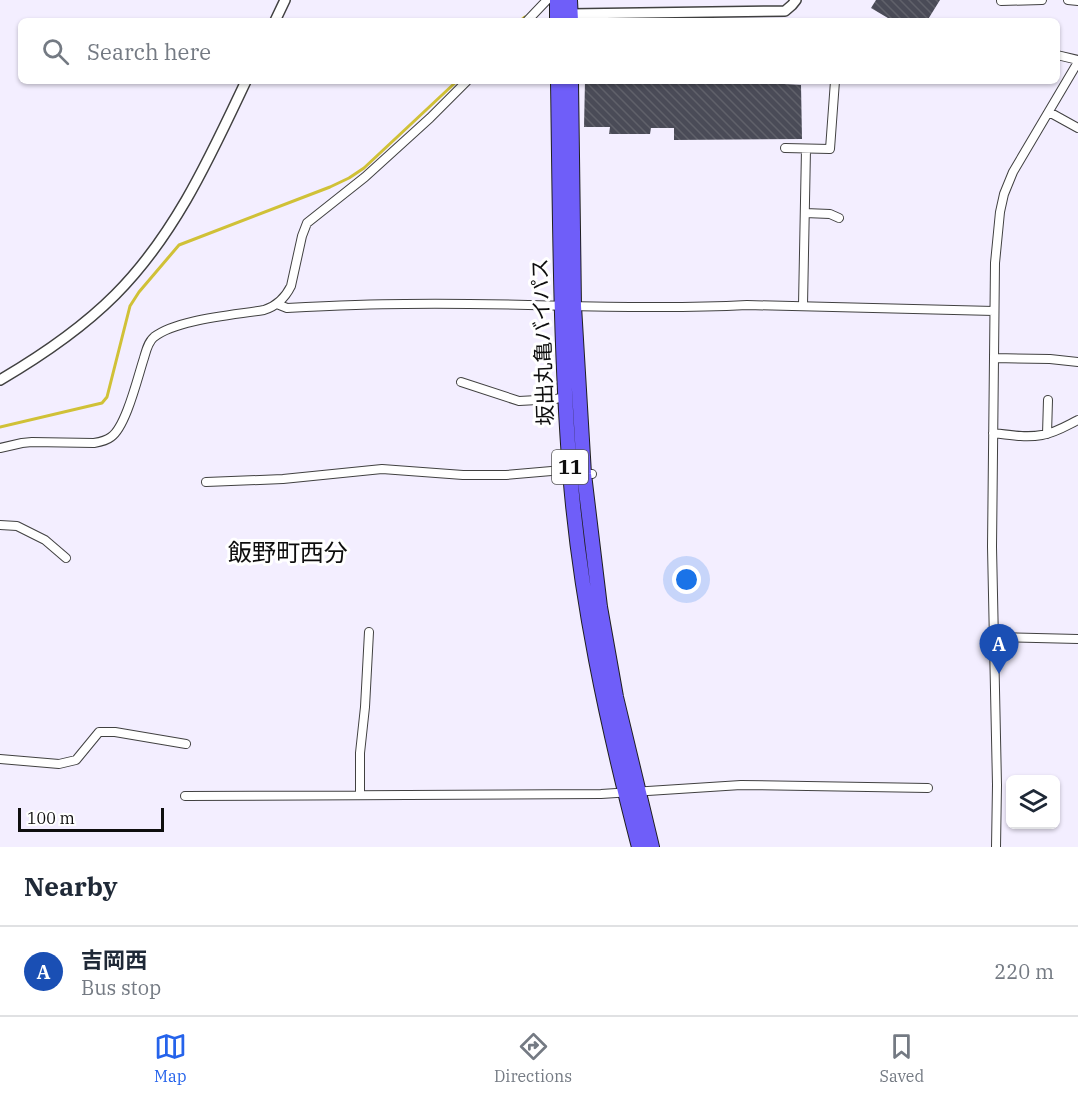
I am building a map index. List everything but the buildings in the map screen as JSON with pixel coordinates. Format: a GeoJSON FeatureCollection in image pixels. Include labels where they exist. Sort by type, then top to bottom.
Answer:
{"type":"FeatureCollection","features":[{"type":"Feature","properties":{"kind":"highway"},"geometry":{"type":"LineString","coordinates":[[557,0],[557,18]]}},
{"type":"Feature","properties":{"kind":"highway","name":"坂出丸亀バイパス"},"geometry":{"type":"LineString","coordinates":[[558,84],[568,306],[582,473],[600,608],[639,847]]}},
{"type":"Feature","properties":{"kind":"highway","name":"坂出丸亀バイパス"},"geometry":{"type":"LineString","coordinates":[[571,84],[566,396],[582,473]]}},
{"type":"Feature","properties":{"kind":"highway","name":"坂出丸亀バイパス"},"geometry":{"type":"LineString","coordinates":[[631,791],[652,847]]}},
{"type":"Feature","properties":{"kind":"street"},"geometry":{"type":"LineString","coordinates":[[276,18],[285,0]]}},
{"type":"Feature","properties":{"kind":"street"},"geometry":{"type":"LineString","coordinates":[[530,18],[547,0]]}},
{"type":"Feature","properties":{"kind":"street"},"geometry":{"type":"LineString","coordinates":[[570,12],[785,11],[796,0]]}},
{"type":"Feature","properties":{"kind":"street"},"geometry":{"type":"LineString","coordinates":[[1001,1],[1042,0]]}},
{"type":"Feature","properties":{"kind":"street"},"geometry":{"type":"LineString","coordinates":[[1068,0],[1078,1]]}},
{"type":"Feature","properties":{"kind":"street"},"geometry":{"type":"LineString","coordinates":[[996,847],[992,547],[996,238],[1004,194],[1013,172],[1078,61],[1060,56]]}},
{"type":"Feature","properties":{"kind":"street"},"geometry":{"type":"LineString","coordinates":[[0,380],[80,327],[115,295],[148,257],[165,234],[206,165],[245,84]]}},
{"type":"Feature","properties":{"kind":"street"},"geometry":{"type":"LineString","coordinates":[[0,448],[22,443],[103,442],[108,439],[116,432],[125,414],[147,348],[155,336],[196,320],[264,310],[277,304],[288,293],[291,286],[307,223],[365,177],[464,84]]}},
{"type":"Feature","properties":{"kind":"street"},"geometry":{"type":"LineString","coordinates":[[784,148],[830,149],[835,84]]}},
{"type":"Feature","properties":{"kind":"street"},"geometry":{"type":"LineString","coordinates":[[1049,112],[1078,128]]}},
{"type":"Feature","properties":{"kind":"street"},"geometry":{"type":"LineString","coordinates":[[803,306],[806,149]]}},
{"type":"Feature","properties":{"kind":"street"},"geometry":{"type":"LineString","coordinates":[[804,213],[830,214],[839,218]]}},
{"type":"Feature","properties":{"kind":"street"},"geometry":{"type":"LineString","coordinates":[[277,304],[287,308],[405,304],[803,306],[994,311]]}},
{"type":"Feature","properties":{"kind":"street"},"geometry":{"type":"LineString","coordinates":[[994,358],[1078,362]]}},
{"type":"Feature","properties":{"kind":"street"},"geometry":{"type":"LineString","coordinates":[[461,382],[519,401],[556,399],[566,396]]}},
{"type":"Feature","properties":{"kind":"street"},"geometry":{"type":"LineString","coordinates":[[1047,434],[1048,400]]}},
{"type":"Feature","properties":{"kind":"street"},"geometry":{"type":"LineString","coordinates":[[993,433],[1018,436],[1041,435],[1078,420]]}},
{"type":"Feature","properties":{"kind":"street"},"geometry":{"type":"LineString","coordinates":[[206,482],[283,479],[382,469],[463,475],[506,475],[563,470],[582,473]]}},
{"type":"Feature","properties":{"kind":"street"},"geometry":{"type":"LineString","coordinates":[[0,525],[17,526],[45,540],[66,558]]}},
{"type":"Feature","properties":{"kind":"street"},"geometry":{"type":"LineString","coordinates":[[360,794],[360,753],[369,632]]}},
{"type":"Feature","properties":{"kind":"street"},"geometry":{"type":"LineString","coordinates":[[993,637],[1078,639]]}},
{"type":"Feature","properties":{"kind":"street"},"geometry":{"type":"LineString","coordinates":[[0,759],[59,764],[76,760],[99,732],[115,732],[186,744]]}},
{"type":"Feature","properties":{"kind":"street"},"geometry":{"type":"LineString","coordinates":[[185,796],[601,794],[741,785],[928,788]]}},
{"type":"Feature","properties":{"kind":"waterway"},"geometry":{"type":"LineString","coordinates":[[0,427],[102,403],[107,397],[130,306],[179,245],[349,178],[364,168],[454,84]]}},
{"type":"Feature","properties":{"kind":"place","name":"吉岡西"},"geometry":{"type":"Point","coordinates":[999,674]}},
{"type":"Feature","properties":{"kind":"district","name":"飯野町西分"},"geometry":{"type":"Point","coordinates":[288,553]}}]}
